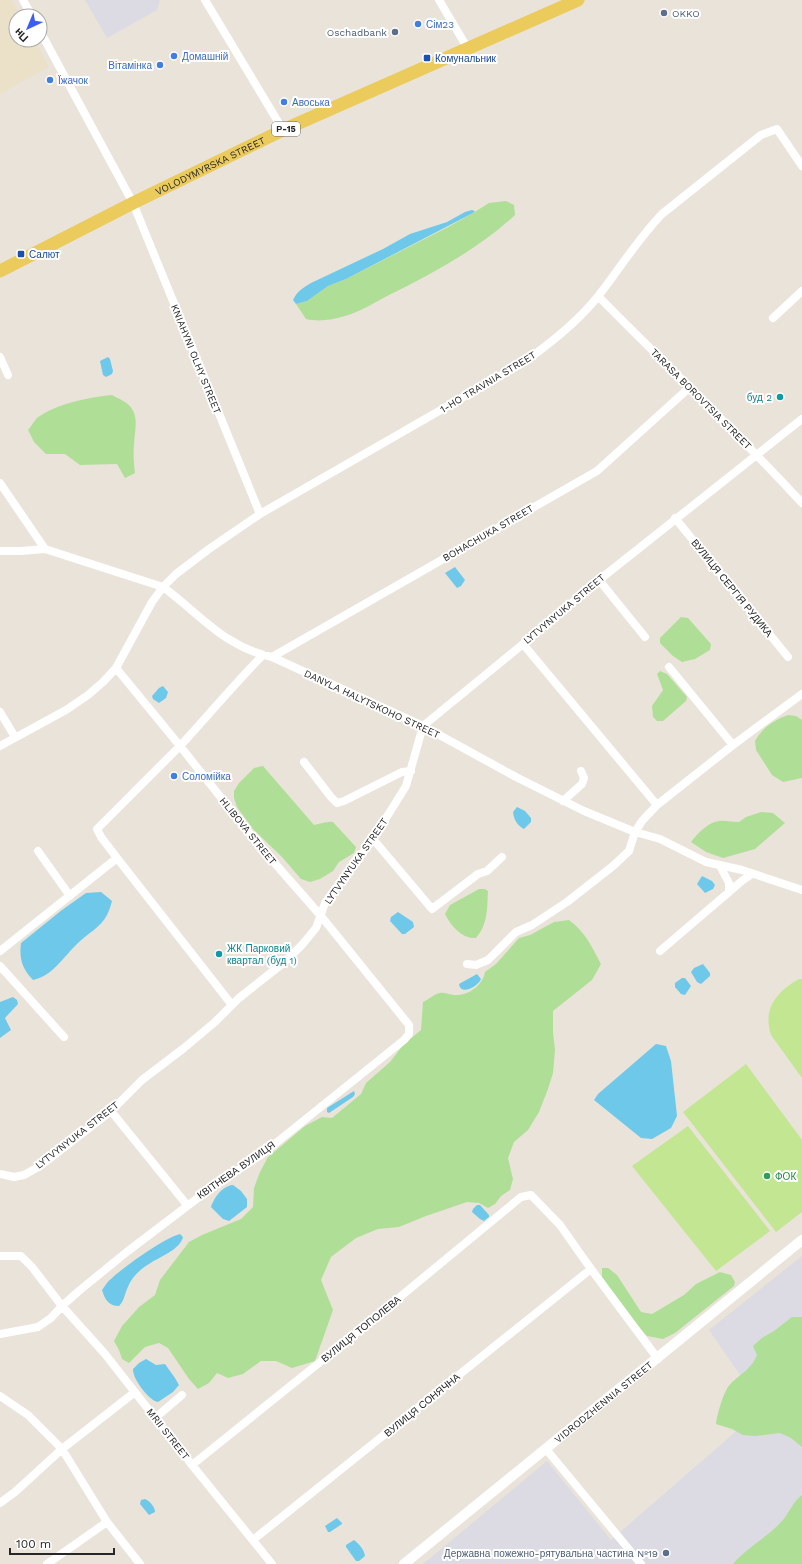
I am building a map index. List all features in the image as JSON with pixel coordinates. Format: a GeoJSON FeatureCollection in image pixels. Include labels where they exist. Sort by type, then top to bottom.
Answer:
{"type":"FeatureCollection","features":[{"type":"Feature","properties":{"kind":"main road","name":"VOLODYMYRSKA STREET"},"geometry":{"type":"LineString","coordinates":[[0,271],[133,203],[283,130],[578,0]]}},
{"type":"Feature","properties":{"kind":"street"},"geometry":{"type":"LineString","coordinates":[[205,0],[283,130]]}},
{"type":"Feature","properties":{"kind":"street"},"geometry":{"type":"LineString","coordinates":[[439,0],[468,48]]}},
{"type":"Feature","properties":{"kind":"street","name":"KNIAHYNI OLHY STREET"},"geometry":{"type":"LineString","coordinates":[[48,45],[133,203],[260,514]]}},
{"type":"Feature","properties":{"kind":"street","name":"1-HO TRAVNIA STREET"},"geometry":{"type":"LineString","coordinates":[[0,746],[66,710],[88,695],[116,668],[152,602],[163,587],[176,574],[209,549],[260,514],[524,362],[569,327],[598,296],[650,226],[662,214],[761,135],[777,129],[802,166]]}},
{"type":"Feature","properties":{"kind":"street"},"geometry":{"type":"LineString","coordinates":[[773,318],[802,291]]}},
{"type":"Feature","properties":{"kind":"street","name":"TARASA BOROVTSIA STREET"},"geometry":{"type":"LineString","coordinates":[[598,296],[757,454],[802,503]]}},
{"type":"Feature","properties":{"kind":"street"},"geometry":{"type":"LineString","coordinates":[[0,357],[8,375]]}},
{"type":"Feature","properties":{"kind":"street","name":"BOHACHUKA STREET"},"geometry":{"type":"LineString","coordinates":[[272,657],[597,471],[689,388]]}},
{"type":"Feature","properties":{"kind":"street","name":"LYTVYNYUKA STREET"},"geometry":{"type":"LineString","coordinates":[[0,1174],[14,1178],[24,1175],[40,1166],[111,1111],[142,1080],[215,1022],[232,1005],[301,946],[316,928],[325,903],[373,839],[406,786],[423,726],[675,518],[802,419]]}},
{"type":"Feature","properties":{"kind":"street"},"geometry":{"type":"LineString","coordinates":[[0,483],[45,549]]}},
{"type":"Feature","properties":{"kind":"street","name":"ВУЛИЦЯ СЕРГІЯ РУДИКА"},"geometry":{"type":"LineString","coordinates":[[675,518],[788,657]]}},
{"type":"Feature","properties":{"kind":"street"},"geometry":{"type":"LineString","coordinates":[[0,551],[45,549]]}},
{"type":"Feature","properties":{"kind":"street","name":"DANYLA HALYTSKOHO STREET"},"geometry":{"type":"LineString","coordinates":[[45,549],[163,587],[232,642],[263,655],[272,657],[423,726],[516,777],[584,811],[635,832],[660,839],[706,862],[742,870],[802,890]]}},
{"type":"Feature","properties":{"kind":"street"},"geometry":{"type":"LineString","coordinates":[[599,580],[645,637]]}},
{"type":"Feature","properties":{"kind":"street"},"geometry":{"type":"LineString","coordinates":[[523,644],[657,805]]}},
{"type":"Feature","properties":{"kind":"street"},"geometry":{"type":"LineString","coordinates":[[232,1005],[117,858],[101,837],[97,829],[180,746],[244,674],[263,655]]}},
{"type":"Feature","properties":{"kind":"street"},"geometry":{"type":"LineString","coordinates":[[669,667],[733,745]]}},
{"type":"Feature","properties":{"kind":"street","name":"HLIBOVA STREET"},"geometry":{"type":"LineString","coordinates":[[116,668],[257,843],[321,916],[410,1025],[409,1034]]}},
{"type":"Feature","properties":{"kind":"street"},"geometry":{"type":"LineString","coordinates":[[467,964],[476,966],[488,960],[516,932],[532,925],[567,902],[629,851],[635,832],[642,821],[657,805],[733,745],[802,694]]}},
{"type":"Feature","properties":{"kind":"street"},"geometry":{"type":"LineString","coordinates":[[0,712],[15,737]]}},
{"type":"Feature","properties":{"kind":"street"},"geometry":{"type":"LineString","coordinates":[[304,762],[337,803],[344,801],[402,772],[411,771]]}},
{"type":"Feature","properties":{"kind":"street"},"geometry":{"type":"LineString","coordinates":[[563,801],[582,784],[584,778],[581,771]]}},
{"type":"Feature","properties":{"kind":"street"},"geometry":{"type":"LineString","coordinates":[[373,839],[432,909],[478,874],[487,871],[502,857]]}},
{"type":"Feature","properties":{"kind":"street"},"geometry":{"type":"LineString","coordinates":[[38,851],[70,896]]}},
{"type":"Feature","properties":{"kind":"street"},"geometry":{"type":"LineString","coordinates":[[0,951],[117,858]]}},
{"type":"Feature","properties":{"kind":"street"},"geometry":{"type":"LineString","coordinates":[[720,866],[729,883],[729,892]]}},
{"type":"Feature","properties":{"kind":"street"},"geometry":{"type":"LineString","coordinates":[[660,951],[752,874]]}},
{"type":"Feature","properties":{"kind":"street"},"geometry":{"type":"LineString","coordinates":[[0,966],[64,1037]]}},
{"type":"Feature","properties":{"kind":"street","name":"КВІТНЕВА ВУЛИЦЯ"},"geometry":{"type":"LineString","coordinates":[[0,1334],[38,1327],[52,1318],[62,1306],[187,1205],[214,1185],[261,1155],[404,1040],[409,1034]]}},
{"type":"Feature","properties":{"kind":"street"},"geometry":{"type":"LineString","coordinates":[[111,1111],[187,1205]]}},
{"type":"Feature","properties":{"kind":"street","name":"ВУЛИЦЯ ТОПОЛЕВА"},"geometry":{"type":"LineString","coordinates":[[192,1465],[354,1335],[521,1197],[531,1195],[560,1225],[591,1269]]}},
{"type":"Feature","properties":{"kind":"street","name":"VIDRODZHENNIA STREET"},"geometry":{"type":"LineString","coordinates":[[404,1564],[658,1359],[802,1240]]}},
{"type":"Feature","properties":{"kind":"street","name":"MRII STREET"},"geometry":{"type":"LineString","coordinates":[[0,1256],[21,1256],[32,1267],[62,1306],[105,1354],[272,1564]]}},
{"type":"Feature","properties":{"kind":"street"},"geometry":{"type":"LineString","coordinates":[[591,1269],[658,1359]]}},
{"type":"Feature","properties":{"kind":"street","name":"ВУЛИЦЯ СОНЯЧНА"},"geometry":{"type":"LineString","coordinates":[[253,1540],[591,1269]]}},
{"type":"Feature","properties":{"kind":"street"},"geometry":{"type":"LineString","coordinates":[[0,1503],[15,1492],[62,1449],[135,1392]]}},
{"type":"Feature","properties":{"kind":"street"},"geometry":{"type":"LineString","coordinates":[[155,1418],[182,1395]]}},
{"type":"Feature","properties":{"kind":"street"},"geometry":{"type":"LineString","coordinates":[[0,1396],[28,1415],[62,1449],[107,1522],[140,1564]]}},
{"type":"Feature","properties":{"kind":"street"},"geometry":{"type":"LineString","coordinates":[[546,1449],[641,1564]]}},
{"type":"Feature","properties":{"kind":"street"},"geometry":{"type":"LineString","coordinates":[[47,1564],[107,1522]]}},
{"type":"Feature","properties":{"kind":"shaded area"},"geometry":{"type":"Polygon","coordinates":[[[0,0],[12,0],[16,8],[8,8],[8,48],[38,48],[49,67],[0,94],[0,0]]]}},
{"type":"Feature","properties":{"kind":"shaded area"},"geometry":{"type":"Polygon","coordinates":[[[85,0],[160,0],[157,10],[107,38],[85,0]]]}},
{"type":"Feature","properties":{"kind":"shaded area"},"geometry":{"type":"Polygon","coordinates":[[[802,1256],[802,1564],[423,1564],[547,1461],[611,1540],[763,1408],[709,1330],[802,1256]]]}},
{"type":"Feature","properties":{"kind":"green space"},"geometry":{"type":"Polygon","coordinates":[[[506,201],[514,205],[515,215],[486,239],[455,260],[362,309],[335,319],[315,320],[306,319],[296,304],[307,301],[328,286],[346,279],[450,226],[489,203],[506,201]]]}},
{"type":"Feature","properties":{"kind":"green space"},"geometry":{"type":"Polygon","coordinates":[[[112,395],[128,404],[134,413],[136,422],[134,452],[135,473],[125,478],[117,464],[80,465],[65,454],[46,454],[34,442],[28,430],[37,418],[45,413],[73,402],[93,397],[112,395]]]}},
{"type":"Feature","properties":{"kind":"green space"},"geometry":{"type":"Polygon","coordinates":[[[681,617],[688,618],[711,644],[710,650],[695,659],[682,662],[673,656],[660,643],[660,638],[681,617]]]}},
{"type":"Feature","properties":{"kind":"green space"},"geometry":{"type":"Polygon","coordinates":[[[660,671],[667,674],[687,697],[686,701],[663,721],[657,721],[653,717],[652,706],[663,690],[657,674],[660,671]]]}},
{"type":"Feature","properties":{"kind":"green space"},"geometry":{"type":"Polygon","coordinates":[[[788,715],[796,716],[802,720],[802,778],[783,782],[772,775],[756,750],[755,741],[761,732],[769,725],[788,715]]]}},
{"type":"Feature","properties":{"kind":"green space"},"geometry":{"type":"Polygon","coordinates":[[[263,766],[314,825],[333,822],[356,847],[354,853],[339,862],[333,871],[320,879],[310,882],[301,879],[282,857],[253,829],[237,807],[234,798],[234,791],[239,783],[254,768],[263,766]]]}},
{"type":"Feature","properties":{"kind":"green space"},"geometry":{"type":"Polygon","coordinates":[[[761,812],[773,813],[785,823],[755,849],[723,858],[706,852],[691,842],[707,826],[715,822],[739,822],[746,817],[761,812]]]}},
{"type":"Feature","properties":{"kind":"green space"},"geometry":{"type":"Polygon","coordinates":[[[479,889],[485,889],[488,891],[486,916],[480,933],[476,938],[471,938],[458,931],[450,923],[445,914],[450,905],[479,889]]]}},
{"type":"Feature","properties":{"kind":"green space"},"geometry":{"type":"Polygon","coordinates":[[[569,920],[584,935],[601,964],[592,980],[553,1011],[555,1050],[553,1073],[539,1112],[528,1130],[514,1142],[508,1158],[513,1179],[510,1190],[501,1196],[495,1204],[488,1208],[479,1203],[467,1202],[399,1227],[378,1229],[356,1238],[331,1257],[321,1280],[333,1310],[315,1361],[292,1368],[276,1361],[261,1361],[243,1374],[228,1378],[217,1373],[209,1383],[198,1389],[189,1379],[168,1348],[159,1343],[145,1347],[129,1363],[122,1359],[114,1341],[122,1326],[139,1307],[155,1295],[160,1280],[189,1242],[241,1219],[253,1207],[254,1188],[268,1157],[305,1126],[322,1117],[332,1118],[361,1094],[366,1083],[390,1062],[404,1044],[421,1030],[423,1002],[440,993],[458,995],[467,993],[476,988],[482,981],[485,972],[496,964],[519,938],[530,935],[554,922],[569,920]]]}},
{"type":"Feature","properties":{"kind":"green space"},"geometry":{"type":"Polygon","coordinates":[[[799,979],[802,979],[802,1078],[771,1035],[769,1025],[770,1009],[774,1001],[784,989],[799,979]]]}},
{"type":"Feature","properties":{"kind":"green space","name":"ФОК"},"geometry":{"type":"Polygon","coordinates":[[[746,1064],[802,1140],[802,1212],[776,1232],[683,1112],[746,1064]]]}},
{"type":"Feature","properties":{"kind":"green space"},"geometry":{"type":"Polygon","coordinates":[[[688,1126],[770,1231],[716,1271],[632,1166],[688,1126]]]}},
{"type":"Feature","properties":{"kind":"green space"},"geometry":{"type":"Polygon","coordinates":[[[602,1268],[608,1268],[617,1275],[641,1312],[652,1314],[684,1295],[696,1284],[720,1272],[731,1275],[735,1282],[734,1286],[675,1333],[663,1339],[647,1336],[637,1325],[602,1277],[602,1268]]]}},
{"type":"Feature","properties":{"kind":"green space"},"geometry":{"type":"Polygon","coordinates":[[[792,1317],[802,1317],[802,1447],[791,1438],[780,1433],[755,1436],[743,1435],[732,1429],[716,1424],[720,1405],[728,1387],[751,1365],[757,1355],[753,1346],[792,1317]]]}},
{"type":"Feature","properties":{"kind":"green space"},"geometry":{"type":"Polygon","coordinates":[[[802,1495],[802,1564],[733,1564],[783,1520],[802,1495]]]}},
{"type":"Feature","properties":{"kind":"water"},"geometry":{"type":"Polygon","coordinates":[[[472,210],[475,211],[346,279],[328,286],[307,301],[296,304],[293,300],[298,292],[311,283],[383,249],[410,234],[447,222],[465,212],[472,210]]]}},
{"type":"Feature","properties":{"kind":"water"},"geometry":{"type":"Polygon","coordinates":[[[108,357],[110,359],[113,371],[112,374],[106,377],[103,375],[100,361],[108,357]]]}},
{"type":"Feature","properties":{"kind":"water"},"geometry":{"type":"Polygon","coordinates":[[[455,567],[465,580],[461,586],[457,588],[445,573],[455,567]]]}},
{"type":"Feature","properties":{"kind":"water"},"geometry":{"type":"Polygon","coordinates":[[[163,686],[168,692],[166,698],[159,703],[153,699],[152,696],[159,688],[163,686]]]}},
{"type":"Feature","properties":{"kind":"water"},"geometry":{"type":"Polygon","coordinates":[[[517,807],[525,811],[531,818],[531,822],[524,829],[519,826],[514,817],[513,812],[517,807]]]}},
{"type":"Feature","properties":{"kind":"water"},"geometry":{"type":"Polygon","coordinates":[[[702,876],[712,881],[715,885],[713,889],[705,893],[697,884],[702,876]]]}},
{"type":"Feature","properties":{"kind":"water"},"geometry":{"type":"Polygon","coordinates":[[[101,892],[112,901],[108,912],[98,927],[78,943],[52,970],[40,978],[33,980],[26,972],[22,963],[20,954],[21,943],[86,893],[101,892]]]}},
{"type":"Feature","properties":{"kind":"water"},"geometry":{"type":"Polygon","coordinates":[[[398,912],[413,922],[414,927],[405,934],[402,934],[390,921],[391,917],[398,912]]]}},
{"type":"Feature","properties":{"kind":"water"},"geometry":{"type":"Polygon","coordinates":[[[703,964],[710,973],[710,976],[701,984],[697,982],[691,972],[694,968],[703,964]]]}},
{"type":"Feature","properties":{"kind":"water"},"geometry":{"type":"Polygon","coordinates":[[[477,974],[481,979],[474,987],[466,990],[460,988],[459,984],[477,974]]]}},
{"type":"Feature","properties":{"kind":"water"},"geometry":{"type":"Polygon","coordinates":[[[682,978],[685,978],[691,986],[685,995],[681,994],[675,987],[675,983],[682,978]]]}},
{"type":"Feature","properties":{"kind":"water"},"geometry":{"type":"Polygon","coordinates":[[[13,997],[17,1000],[18,1004],[5,1018],[11,1030],[0,1038],[0,1002],[13,997]]]}},
{"type":"Feature","properties":{"kind":"water"},"geometry":{"type":"Polygon","coordinates":[[[656,1044],[666,1046],[671,1061],[677,1116],[671,1128],[652,1139],[641,1138],[594,1100],[598,1094],[656,1044]]]}},
{"type":"Feature","properties":{"kind":"water"},"geometry":{"type":"Polygon","coordinates":[[[354,1091],[355,1094],[353,1097],[329,1113],[327,1112],[327,1108],[354,1091]]]}},
{"type":"Feature","properties":{"kind":"water"},"geometry":{"type":"Polygon","coordinates":[[[233,1185],[241,1191],[247,1199],[247,1207],[229,1221],[223,1219],[211,1207],[214,1200],[222,1190],[233,1185]]]}},
{"type":"Feature","properties":{"kind":"water"},"geometry":{"type":"Polygon","coordinates":[[[477,1205],[480,1205],[489,1215],[489,1217],[484,1221],[472,1212],[477,1205]]]}},
{"type":"Feature","properties":{"kind":"water"},"geometry":{"type":"Polygon","coordinates":[[[180,1234],[183,1237],[178,1246],[169,1253],[145,1266],[136,1275],[131,1281],[119,1306],[108,1302],[102,1290],[112,1278],[153,1248],[173,1236],[180,1234]]]}},
{"type":"Feature","properties":{"kind":"water"},"geometry":{"type":"Polygon","coordinates":[[[146,1359],[156,1365],[165,1364],[179,1385],[173,1392],[158,1402],[150,1398],[138,1383],[133,1373],[133,1369],[146,1359]]]}},
{"type":"Feature","properties":{"kind":"water"},"geometry":{"type":"Polygon","coordinates":[[[145,1499],[152,1504],[155,1510],[155,1512],[149,1515],[140,1504],[141,1500],[145,1499]]]}},
{"type":"Feature","properties":{"kind":"water"},"geometry":{"type":"Polygon","coordinates":[[[337,1518],[342,1524],[328,1532],[325,1526],[337,1518]]]}},
{"type":"Feature","properties":{"kind":"water"},"geometry":{"type":"Polygon","coordinates":[[[354,1540],[364,1551],[365,1556],[359,1561],[356,1561],[346,1547],[346,1545],[354,1540]]]}},
{"type":"Feature","properties":{"kind":"place","name":"OKKO"},"geometry":{"type":"Point","coordinates":[664,13]}},
{"type":"Feature","properties":{"kind":"place","name":"Сім23"},"geometry":{"type":"Point","coordinates":[418,24]}},
{"type":"Feature","properties":{"kind":"place","name":"Oschadbank"},"geometry":{"type":"Point","coordinates":[395,32]}},
{"type":"Feature","properties":{"kind":"place","name":"Домашній"},"geometry":{"type":"Point","coordinates":[174,56]}},
{"type":"Feature","properties":{"kind":"place","name":"Комунальник"},"geometry":{"type":"Point","coordinates":[427,58]}},
{"type":"Feature","properties":{"kind":"place","name":"Вітамінка"},"geometry":{"type":"Point","coordinates":[160,65]}},
{"type":"Feature","properties":{"kind":"place","name":"Їжачок"},"geometry":{"type":"Point","coordinates":[50,80]}},
{"type":"Feature","properties":{"kind":"place","name":"Авоська"},"geometry":{"type":"Point","coordinates":[284,102]}},
{"type":"Feature","properties":{"kind":"place","name":"Салют"},"geometry":{"type":"Point","coordinates":[21,254]}},
{"type":"Feature","properties":{"kind":"place","name":"буд 2"},"geometry":{"type":"Point","coordinates":[780,397]}},
{"type":"Feature","properties":{"kind":"place","name":"Соломійка"},"geometry":{"type":"Point","coordinates":[174,776]}},
{"type":"Feature","properties":{"kind":"place","name":"ЖК Парковий квартал (буд 1)"},"geometry":{"type":"Point","coordinates":[219,954]}},
{"type":"Feature","properties":{"kind":"place","name":"ФОК"},"geometry":{"type":"Point","coordinates":[767,1176]}},
{"type":"Feature","properties":{"kind":"place","name":"Державна пожежно-рятувальна частина №19"},"geometry":{"type":"Point","coordinates":[666,1553]}}]}
